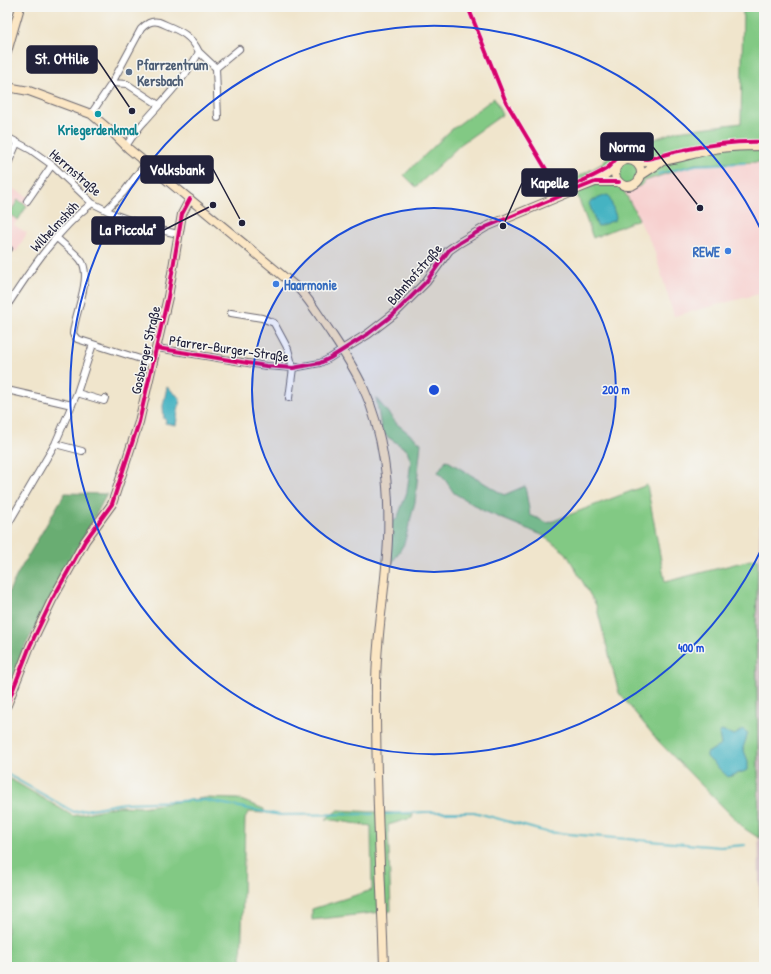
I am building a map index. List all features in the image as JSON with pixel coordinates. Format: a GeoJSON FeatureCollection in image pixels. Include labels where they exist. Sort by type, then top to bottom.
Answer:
{"type":"FeatureCollection","features":[{"type":"Feature","properties":{"kind":"street"},"geometry":{"type":"LineString","coordinates":[[7,52],[20,7]]}},
{"type":"Feature","properties":{"kind":"street"},"geometry":{"type":"LineString","coordinates":[[91,114],[112,83],[141,29],[146,23],[155,21],[183,32],[195,43],[199,52],[216,68],[218,118]]}},
{"type":"Feature","properties":{"kind":"street"},"geometry":{"type":"LineString","coordinates":[[216,68],[239,49]]}},
{"type":"Feature","properties":{"kind":"street"},"geometry":{"type":"LineString","coordinates":[[126,146],[144,121],[178,85],[191,67],[199,52]]}},
{"type":"Feature","properties":{"kind":"street"},"geometry":{"type":"LineString","coordinates":[[112,83],[127,84],[160,105]]}},
{"type":"Feature","properties":{"kind":"street"},"geometry":{"type":"LineString","coordinates":[[7,87],[29,91],[91,114],[112,131],[126,146],[146,163],[300,290],[315,308],[364,388],[383,453],[388,501],[388,540],[377,648],[376,685],[376,728],[384,967]]}},
{"type":"Feature","properties":{"kind":"street","name":"Herrnstraße"},"geometry":{"type":"LineString","coordinates":[[7,137],[31,150],[52,165],[92,203],[116,215],[152,228],[178,234]]}},
{"type":"Feature","properties":{"kind":"street"},"geometry":{"type":"LineString","coordinates":[[7,166],[18,143]]}},
{"type":"Feature","properties":{"kind":"street"},"geometry":{"type":"LineString","coordinates":[[595,182],[622,161],[644,163],[663,162],[710,150],[764,146]]}},
{"type":"Feature","properties":{"kind":"street"},"geometry":{"type":"LineString","coordinates":[[633,161],[639,167],[640,176]]}},
{"type":"Feature","properties":{"kind":"street"},"geometry":{"type":"LineString","coordinates":[[595,182],[619,182],[625,185],[631,185],[637,181],[640,176],[663,162]]}},
{"type":"Feature","properties":{"kind":"street"},"geometry":{"type":"LineString","coordinates":[[106,210],[123,193],[146,163]]}},
{"type":"Feature","properties":{"kind":"street"},"geometry":{"type":"LineString","coordinates":[[28,201],[52,165]]}},
{"type":"Feature","properties":{"kind":"street"},"geometry":{"type":"LineString","coordinates":[[617,166],[615,174],[619,182]]}},
{"type":"Feature","properties":{"kind":"street","name":"Bahnhofstraße"},"geometry":{"type":"LineString","coordinates":[[340,347],[368,334],[394,314],[426,282],[449,250],[459,243],[486,227],[595,182]]}},
{"type":"Feature","properties":{"kind":"street","name":"Gosberger Straße"},"geometry":{"type":"LineString","coordinates":[[7,705],[12,696],[30,646],[52,600],[85,541],[112,504],[139,422],[168,297],[182,214],[190,199]]}},
{"type":"Feature","properties":{"kind":"street","name":"Wilhelmshöh"},"geometry":{"type":"LineString","coordinates":[[7,306],[31,270],[57,238],[77,215],[92,203]]}},
{"type":"Feature","properties":{"kind":"street"},"geometry":{"type":"LineString","coordinates":[[57,238],[81,260],[85,269],[84,283],[73,334],[77,339],[153,363]]}},
{"type":"Feature","properties":{"kind":"street"},"geometry":{"type":"LineString","coordinates":[[232,313],[262,318],[274,323],[288,349],[293,368]]}},
{"type":"Feature","properties":{"kind":"street"},"geometry":{"type":"LineString","coordinates":[[7,526],[55,444],[77,393],[93,344]]}},
{"type":"Feature","properties":{"kind":"street","name":"Pfarrer-Burger-Straße"},"geometry":{"type":"LineString","coordinates":[[157,348],[266,366],[293,368],[320,363],[330,358],[340,347]]}},
{"type":"Feature","properties":{"kind":"street","name":"Pfarrer-Burger-Straße"},"geometry":{"type":"LineString","coordinates":[[289,398],[293,368]]}},
{"type":"Feature","properties":{"kind":"street"},"geometry":{"type":"LineString","coordinates":[[7,390],[72,405]]}},
{"type":"Feature","properties":{"kind":"street"},"geometry":{"type":"LineString","coordinates":[[77,393],[104,401],[105,398]]}},
{"type":"Feature","properties":{"kind":"street"},"geometry":{"type":"LineString","coordinates":[[55,444],[82,452]]}},
{"type":"Feature","properties":{"kind":"shaded area"},"geometry":{"type":"Polygon","coordinates":[[[764,162],[764,295],[759,294],[674,316],[653,247],[624,191],[640,186],[645,181],[695,164],[764,162]]]}},
{"type":"Feature","properties":{"kind":"shaded area"},"geometry":{"type":"Polygon","coordinates":[[[7,185],[32,199],[14,225],[27,233],[16,252],[7,247],[7,185]]]}},
{"type":"Feature","properties":{"kind":"shaded area"},"geometry":{"type":"Polygon","coordinates":[[[759,294],[764,295],[764,405],[759,294]]]}},
{"type":"Feature","properties":{"kind":"shaded area"},"geometry":{"type":"Polygon","coordinates":[[[764,405],[764,967],[760,967],[756,625],[764,405]]]}},
{"type":"Feature","properties":{"kind":"green space"},"geometry":{"type":"Polygon","coordinates":[[[743,7],[764,7],[764,162],[695,164],[645,181],[640,186],[624,191],[639,219],[593,238],[572,180],[602,164],[618,145],[638,145],[677,131],[741,123],[743,7]]]}},
{"type":"Feature","properties":{"kind":"green space"},"geometry":{"type":"Polygon","coordinates":[[[494,98],[502,115],[461,144],[416,187],[404,175],[451,130],[494,98]]]}},
{"type":"Feature","properties":{"kind":"green space"},"geometry":{"type":"Polygon","coordinates":[[[18,200],[27,206],[18,220],[9,214],[18,200]]]}},
{"type":"Feature","properties":{"kind":"green space"},"geometry":{"type":"Polygon","coordinates":[[[376,398],[397,424],[421,443],[415,502],[404,544],[388,569],[391,522],[397,519],[407,492],[411,461],[407,450],[382,433],[376,398]]]}},
{"type":"Feature","properties":{"kind":"green space"},"geometry":{"type":"Polygon","coordinates":[[[446,460],[504,495],[525,486],[530,515],[548,523],[647,485],[665,582],[758,558],[756,625],[759,838],[745,829],[659,742],[619,693],[596,605],[566,553],[542,535],[484,511],[454,493],[438,472],[446,460]]]}},
{"type":"Feature","properties":{"kind":"green space"},"geometry":{"type":"Polygon","coordinates":[[[65,493],[107,494],[23,650],[7,698],[7,595],[18,573],[65,493]]]}},
{"type":"Feature","properties":{"kind":"green space"},"geometry":{"type":"Polygon","coordinates":[[[7,777],[73,816],[118,806],[141,807],[204,798],[238,799],[264,809],[264,813],[248,812],[245,819],[241,967],[7,967],[7,777]]]}},
{"type":"Feature","properties":{"kind":"green space"},"geometry":{"type":"Polygon","coordinates":[[[338,810],[413,814],[412,818],[388,825],[391,911],[312,920],[312,909],[372,890],[371,826],[326,819],[338,810]]]}},
{"type":"Feature","properties":{"kind":"water"},"geometry":{"type":"Polygon","coordinates":[[[607,195],[609,196],[616,217],[615,220],[597,226],[589,203],[607,195]]]}},
{"type":"Feature","properties":{"kind":"water"},"geometry":{"type":"Polygon","coordinates":[[[167,387],[180,398],[176,425],[165,423],[166,420],[164,419],[163,406],[167,387]]]}},
{"type":"Feature","properties":{"kind":"water"},"geometry":{"type":"Polygon","coordinates":[[[742,729],[748,733],[743,748],[748,761],[748,770],[728,777],[707,757],[707,753],[721,745],[719,734],[721,731],[735,735],[742,729]]]}},
{"type":"Feature","properties":{"kind":"waterway"},"geometry":{"type":"LineString","coordinates":[[658,174],[696,165],[745,163]]}},
{"type":"Feature","properties":{"kind":"waterway"},"geometry":{"type":"LineString","coordinates":[[7,774],[74,812],[123,803],[204,800],[280,815],[373,814]]}},
{"type":"Feature","properties":{"kind":"waterway"},"geometry":{"type":"LineString","coordinates":[[384,814],[474,812],[546,832],[720,847],[745,845]]}},
{"type":"Feature","properties":{"kind":"cycle path"},"geometry":{"type":"LineString","coordinates":[[468,7],[506,102],[559,191],[601,172],[622,155],[646,159],[711,145],[742,142],[764,142]]}},
{"type":"Feature","properties":{"kind":"cycle path"},"geometry":{"type":"LineString","coordinates":[[157,348],[266,366],[293,368],[320,363],[368,334],[394,314],[426,282],[449,250],[459,243],[486,227],[595,182],[619,182]]}},
{"type":"Feature","properties":{"kind":"cycle path"},"geometry":{"type":"LineString","coordinates":[[7,705],[30,646],[52,600],[85,541],[112,504],[139,422],[168,297],[182,214],[190,199]]}},
{"type":"Feature","properties":{"kind":"place","name":"Pfarrzentrum Kersbach"},"geometry":{"type":"Point","coordinates":[129,72]}},
{"type":"Feature","properties":{"kind":"place","name":"St. Ottilie"},"geometry":{"type":"Point","coordinates":[132,111]}},
{"type":"Feature","properties":{"kind":"place","name":"Kriegerdenkmal"},"geometry":{"type":"Point","coordinates":[98,114]}},
{"type":"Feature","properties":{"kind":"place","name":"La Piccola²"},"geometry":{"type":"Point","coordinates":[213,205]}},
{"type":"Feature","properties":{"kind":"place","name":"Norma"},"geometry":{"type":"Point","coordinates":[700,208]}},
{"type":"Feature","properties":{"kind":"place","name":"Volksbank"},"geometry":{"type":"Point","coordinates":[242,223]}},
{"type":"Feature","properties":{"kind":"place","name":"Kapelle"},"geometry":{"type":"Point","coordinates":[503,226]}},
{"type":"Feature","properties":{"kind":"place","name":"REWE"},"geometry":{"type":"Point","coordinates":[728,251]}},
{"type":"Feature","properties":{"kind":"place","name":"Haarmonie"},"geometry":{"type":"Point","coordinates":[276,284]}}]}
